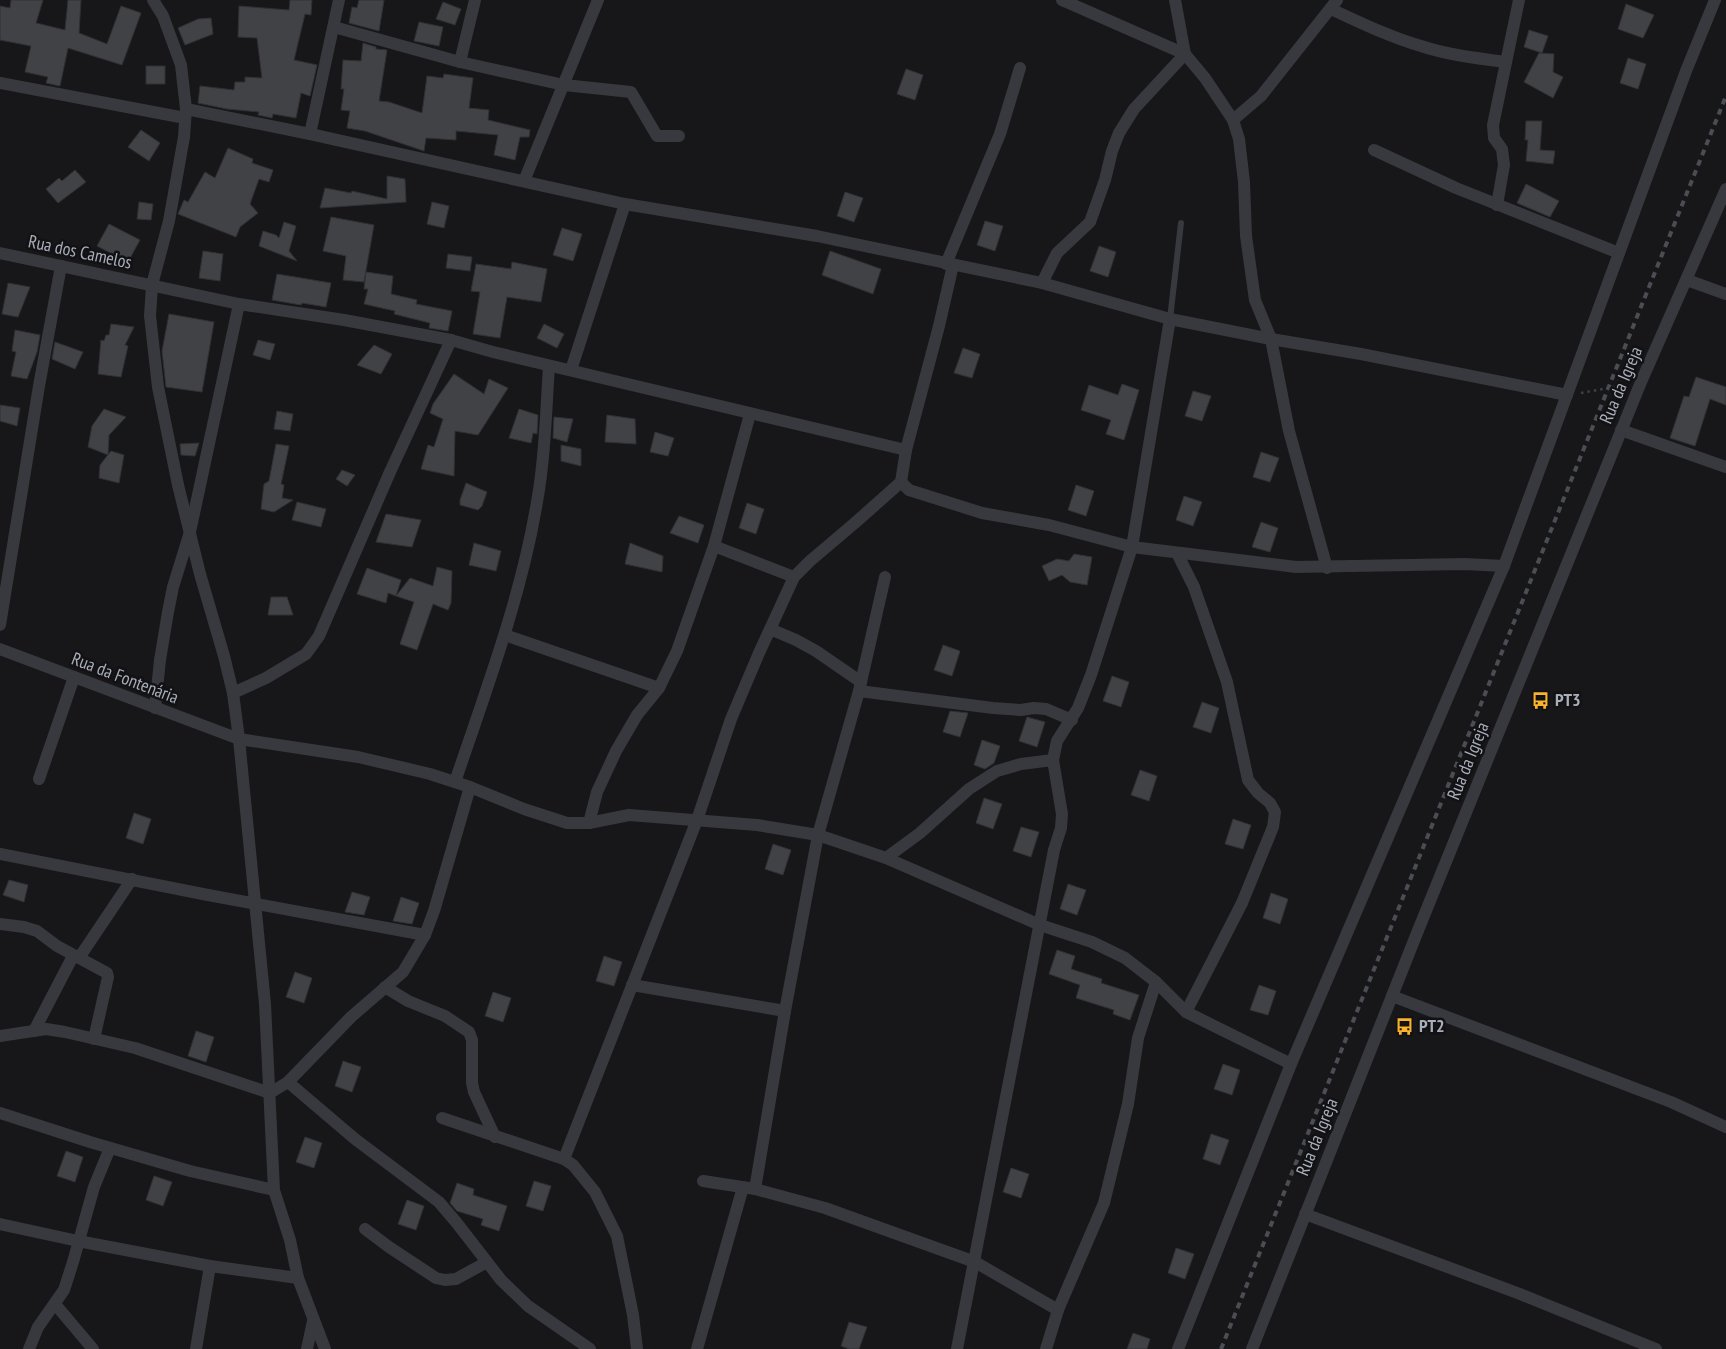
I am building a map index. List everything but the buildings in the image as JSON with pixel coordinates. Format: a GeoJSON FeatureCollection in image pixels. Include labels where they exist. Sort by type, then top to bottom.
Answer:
{"type":"FeatureCollection","features":[{"type":"Feature","properties":{"kind":"street"},"geometry":{"type":"LineString","coordinates":[[153,0],[162,16],[181,65],[186,114],[184,137],[169,221],[152,285],[150,316],[158,387],[178,485],[224,656],[239,739],[265,1004],[274,1190],[290,1240],[298,1278],[325,1349]]}},
{"type":"Feature","properties":{"kind":"street"},"geometry":{"type":"LineString","coordinates":[[310,134],[339,0]]}},
{"type":"Feature","properties":{"kind":"street"},"geometry":{"type":"LineString","coordinates":[[460,62],[476,0]]}},
{"type":"Feature","properties":{"kind":"street"},"geometry":{"type":"LineString","coordinates":[[524,181],[598,0]]}},
{"type":"Feature","properties":{"kind":"street"},"geometry":{"type":"LineString","coordinates":[[1062,0],[1185,54],[1205,78],[1234,120],[1239,139],[1244,182],[1246,236],[1255,300],[1271,339],[1290,431],[1327,568]]}},
{"type":"Feature","properties":{"kind":"street"},"geometry":{"type":"LineString","coordinates":[[1175,0],[1185,54]]}},
{"type":"Feature","properties":{"kind":"street"},"geometry":{"type":"LineString","coordinates":[[1497,205],[1504,165],[1502,149],[1494,138],[1493,125],[1519,0]]}},
{"type":"Feature","properties":{"kind":"street"},"geometry":{"type":"LineString","coordinates":[[1178,1349],[1291,1064],[1504,566],[1686,71],[1715,0]]}},
{"type":"Feature","properties":{"kind":"street"},"geometry":{"type":"LineString","coordinates":[[1234,120],[1260,96],[1334,5],[1382,33],[1422,47],[1505,62]]}},
{"type":"Feature","properties":{"kind":"street"},"geometry":{"type":"LineString","coordinates":[[334,27],[460,62],[564,85],[631,92],[657,136],[680,136]]}},
{"type":"Feature","properties":{"kind":"street"},"geometry":{"type":"LineString","coordinates":[[1042,283],[1057,253],[1090,222],[1119,132],[1134,109],[1185,54]]}},
{"type":"Feature","properties":{"kind":"street"},"geometry":{"type":"LineString","coordinates":[[564,1159],[697,820],[731,719],[794,577],[901,482],[906,450],[939,326],[949,265],[1000,134],[1020,68]]}},
{"type":"Feature","properties":{"kind":"street"},"geometry":{"type":"LineString","coordinates":[[0,83],[310,134],[625,204],[816,236],[1042,283],[1170,319],[1361,354],[1567,395]]}},
{"type":"Feature","properties":{"kind":"street"},"geometry":{"type":"LineString","coordinates":[[1374,150],[1456,188],[1619,253]]}},
{"type":"Feature","properties":{"kind":"street","name":"Rua da Igreja"},"geometry":{"type":"LineString","coordinates":[[1252,1349],[1392,996],[1621,430],[1726,189]]}},
{"type":"Feature","properties":{"kind":"street"},"geometry":{"type":"LineString","coordinates":[[571,370],[625,204]]}},
{"type":"Feature","properties":{"kind":"street","name":"Rua dos Camelos"},"geometry":{"type":"LineString","coordinates":[[0,253],[239,304],[344,320],[451,340],[549,366],[906,450]]}},
{"type":"Feature","properties":{"kind":"street"},"geometry":{"type":"LineString","coordinates":[[0,625],[39,386],[61,266]]}},
{"type":"Feature","properties":{"kind":"street"},"geometry":{"type":"LineString","coordinates":[[1687,280],[1726,294]]}},
{"type":"Feature","properties":{"kind":"street"},"geometry":{"type":"LineString","coordinates":[[155,708],[160,660],[173,587],[190,532],[239,304]]}},
{"type":"Feature","properties":{"kind":"street"},"geometry":{"type":"LineString","coordinates":[[957,1349],[1062,814],[1053,760],[1057,740],[1072,720],[1091,675],[1132,547],[1170,319]]}},
{"type":"Feature","properties":{"kind":"street"},"geometry":{"type":"LineString","coordinates":[[232,694],[266,678],[306,654],[319,636],[390,472],[451,340]]}},
{"type":"Feature","properties":{"kind":"street"},"geometry":{"type":"LineString","coordinates":[[455,782],[505,635],[522,570],[537,502],[544,446],[549,366]]}},
{"type":"Feature","properties":{"kind":"street"},"geometry":{"type":"LineString","coordinates":[[589,822],[597,792],[616,751],[637,715],[660,688],[677,651],[714,546],[750,414]]}},
{"type":"Feature","properties":{"kind":"street"},"geometry":{"type":"LineString","coordinates":[[1621,430],[1726,467]]}},
{"type":"Feature","properties":{"kind":"street"},"geometry":{"type":"LineString","coordinates":[[901,482],[908,490],[920,495],[982,513],[1049,525],[1132,547],[1296,567],[1327,568],[1464,564],[1504,566]]}},
{"type":"Feature","properties":{"kind":"street"},"geometry":{"type":"LineString","coordinates":[[714,546],[794,577]]}},
{"type":"Feature","properties":{"kind":"street"},"geometry":{"type":"LineString","coordinates":[[1177,553],[1194,587],[1227,682],[1248,780],[1258,793],[1270,803],[1275,812],[1273,827],[1242,903],[1186,1012]]}},
{"type":"Feature","properties":{"kind":"street"},"geometry":{"type":"LineString","coordinates":[[697,1349],[749,1188],[818,835],[860,687],[885,577]]}},
{"type":"Feature","properties":{"kind":"street"},"geometry":{"type":"LineString","coordinates":[[770,628],[816,651],[860,687],[993,708],[1046,709],[1072,720]]}},
{"type":"Feature","properties":{"kind":"street"},"geometry":{"type":"LineString","coordinates":[[505,635],[660,688]]}},
{"type":"Feature","properties":{"kind":"street","name":"Rua da Fontenária"},"geometry":{"type":"LineString","coordinates":[[0,649],[239,739],[358,758],[430,774],[470,786],[524,809],[567,823],[589,822],[629,815],[757,825],[818,835],[886,858],[1040,925],[1092,942],[1125,958],[1156,982],[1186,1012],[1291,1064]]}},
{"type":"Feature","properties":{"kind":"street"},"geometry":{"type":"LineString","coordinates":[[39,779],[74,677]]}},
{"type":"Feature","properties":{"kind":"street"},"geometry":{"type":"LineString","coordinates":[[886,858],[920,832],[969,789],[996,770],[1021,764],[1053,760]]}},
{"type":"Feature","properties":{"kind":"street"},"geometry":{"type":"LineString","coordinates":[[0,1036],[46,1029],[94,1039],[135,1048],[270,1093],[288,1082],[351,1017],[403,972],[425,935],[434,911],[470,786]]}},
{"type":"Feature","properties":{"kind":"street"},"geometry":{"type":"LineString","coordinates":[[0,854],[425,935]]}},
{"type":"Feature","properties":{"kind":"street"},"geometry":{"type":"LineString","coordinates":[[34,1031],[76,957],[132,879]]}},
{"type":"Feature","properties":{"kind":"street"},"geometry":{"type":"LineString","coordinates":[[0,924],[24,927],[37,931],[76,957],[107,973],[108,977],[94,1039]]}},
{"type":"Feature","properties":{"kind":"street"},"geometry":{"type":"LineString","coordinates":[[1046,1349],[1058,1310],[1104,1203],[1128,1104],[1138,1038],[1156,982]]}},
{"type":"Feature","properties":{"kind":"street"},"geometry":{"type":"LineString","coordinates":[[632,984],[785,1011]]}},
{"type":"Feature","properties":{"kind":"street"},"geometry":{"type":"LineString","coordinates":[[385,987],[408,1001],[446,1016],[469,1032],[472,1040],[472,1083],[495,1137]]}},
{"type":"Feature","properties":{"kind":"street"},"geometry":{"type":"LineString","coordinates":[[1392,996],[1671,1102],[1726,1127]]}},
{"type":"Feature","properties":{"kind":"street"},"geometry":{"type":"LineString","coordinates":[[288,1082],[355,1139],[439,1202],[501,1280],[528,1306],[590,1349]]}},
{"type":"Feature","properties":{"kind":"street"},"geometry":{"type":"LineString","coordinates":[[0,1113],[190,1171],[274,1190]]}},
{"type":"Feature","properties":{"kind":"street"},"geometry":{"type":"LineString","coordinates":[[442,1118],[564,1159],[573,1164],[594,1192],[617,1236],[633,1315],[637,1349]]}},
{"type":"Feature","properties":{"kind":"street"},"geometry":{"type":"LineString","coordinates":[[29,1349],[38,1327],[64,1290],[94,1187],[110,1148]]}},
{"type":"Feature","properties":{"kind":"street"},"geometry":{"type":"LineString","coordinates":[[703,1181],[749,1188],[825,1208],[975,1262],[1058,1310]]}},
{"type":"Feature","properties":{"kind":"street"},"geometry":{"type":"LineString","coordinates":[[1305,1214],[1520,1294],[1656,1349]]}},
{"type":"Feature","properties":{"kind":"street"},"geometry":{"type":"LineString","coordinates":[[0,1224],[210,1266],[298,1278]]}},
{"type":"Feature","properties":{"kind":"street"},"geometry":{"type":"LineString","coordinates":[[365,1229],[436,1278],[445,1280],[456,1279],[487,1262]]}},
{"type":"Feature","properties":{"kind":"street"},"geometry":{"type":"LineString","coordinates":[[196,1349],[210,1266]]}},
{"type":"Feature","properties":{"kind":"street"},"geometry":{"type":"LineString","coordinates":[[55,1304],[93,1349]]}},
{"type":"Feature","properties":{"kind":"street"},"geometry":{"type":"LineString","coordinates":[[307,1349],[314,1318]]}},
{"type":"Feature","properties":{"kind":"lane"},"geometry":{"type":"LineString","coordinates":[[1170,319],[1181,223]]}},
{"type":"Feature","properties":{"kind":"path"},"geometry":{"type":"LineString","coordinates":[[1567,395],[1641,382]]}},
{"type":"Feature","properties":{"kind":"railway"},"geometry":{"type":"LineString","coordinates":[[1221,1349],[1726,96]]}},
{"type":"Feature","properties":{"kind":"place","name":"PT3"},"geometry":{"type":"Point","coordinates":[1541,700]}},
{"type":"Feature","properties":{"kind":"place","name":"PT2"},"geometry":{"type":"Point","coordinates":[1405,1026]}}]}
